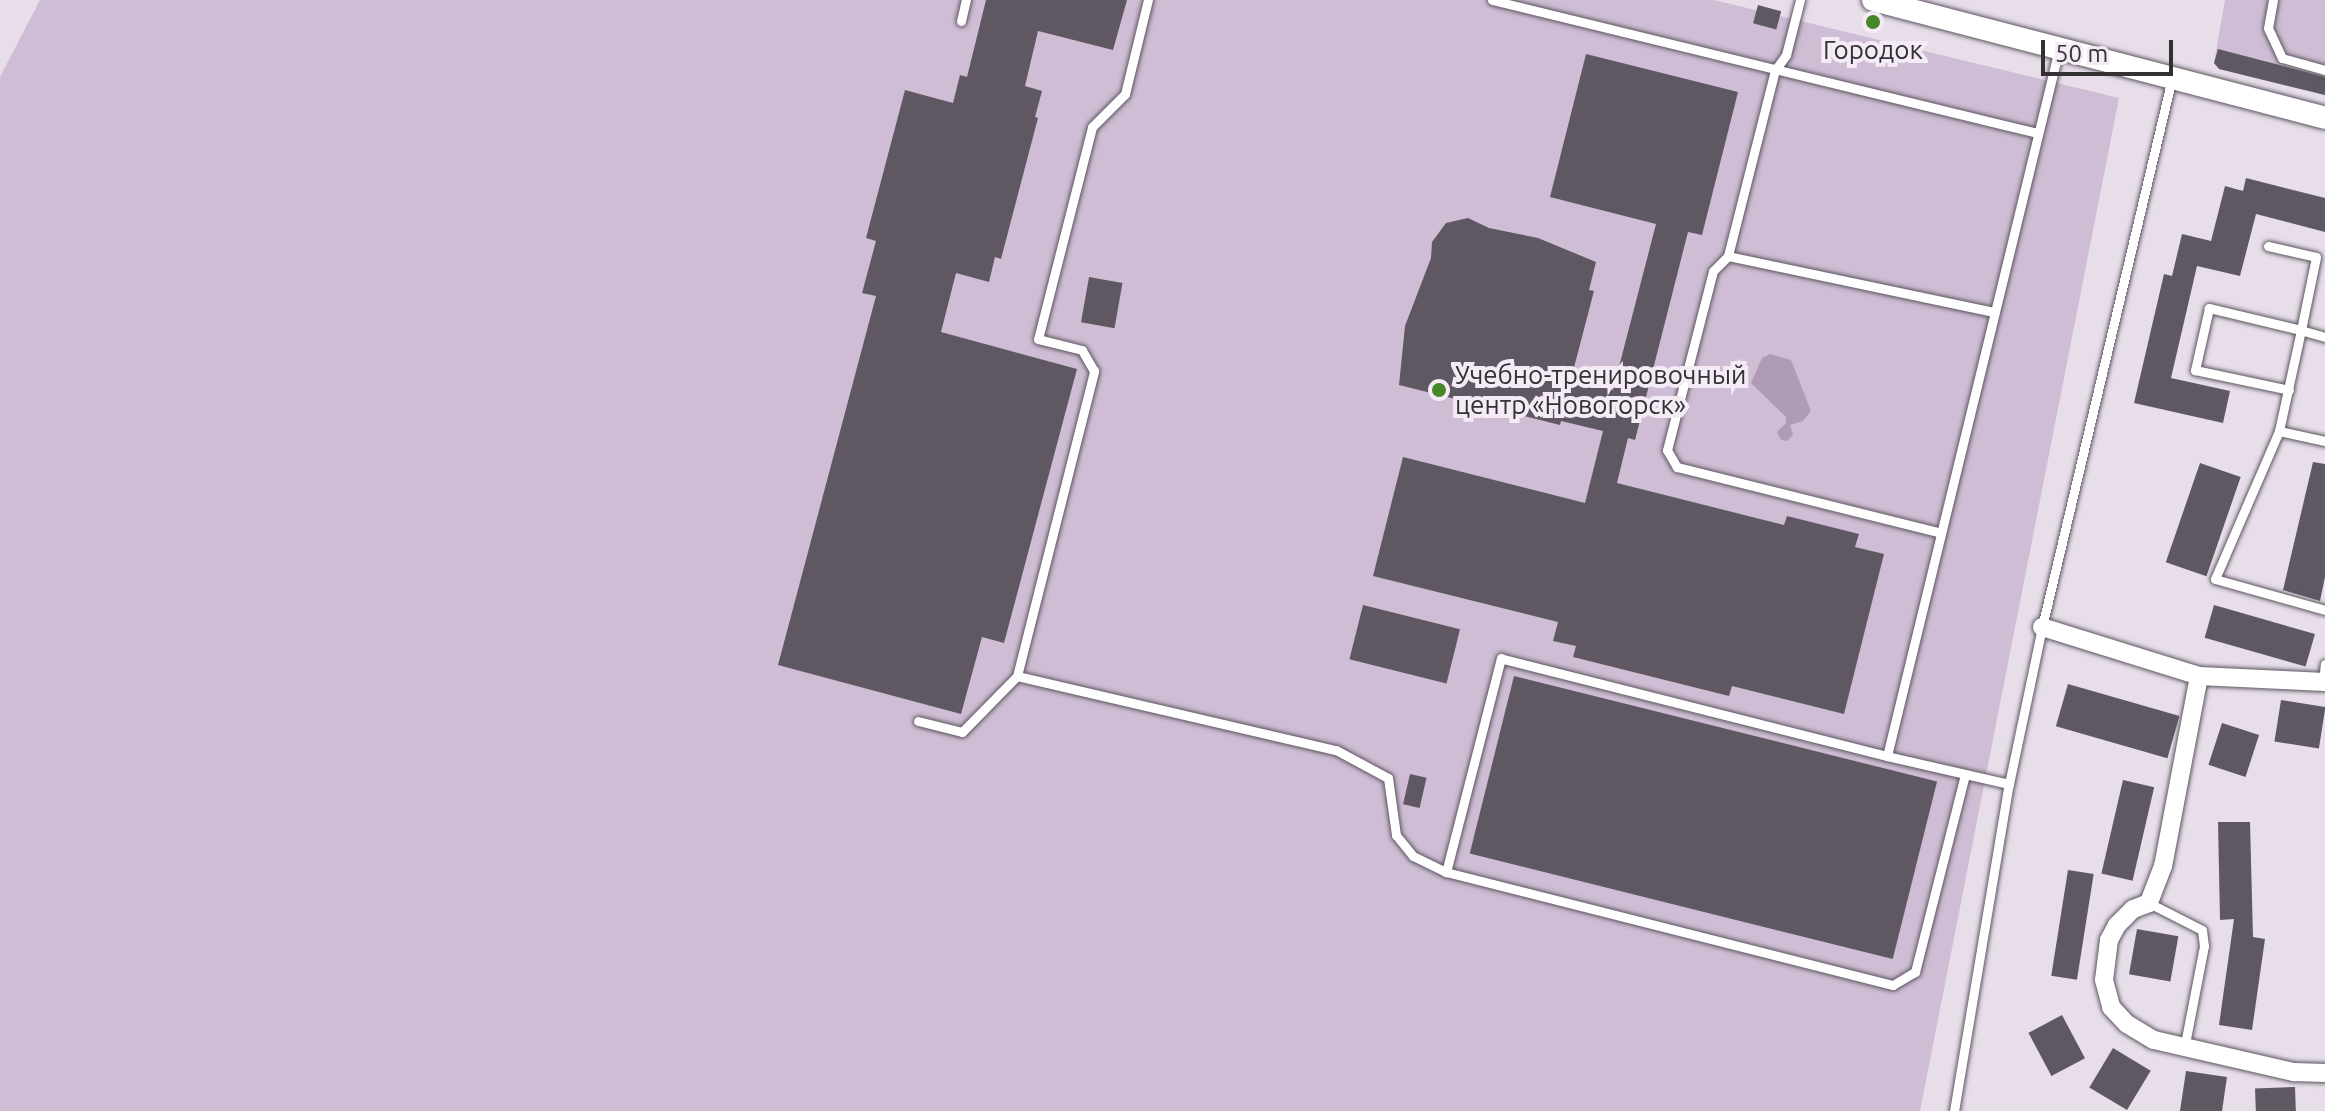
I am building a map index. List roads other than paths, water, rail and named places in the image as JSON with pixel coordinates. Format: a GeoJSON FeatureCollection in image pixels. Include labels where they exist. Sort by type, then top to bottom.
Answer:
{"type":"FeatureCollection","features":[{"type":"Feature","properties":{"kind":"street"},"geometry":{"type":"LineString","coordinates":[[1873,0],[2325,118]]}},
{"type":"Feature","properties":{"kind":"street"},"geometry":{"type":"LineString","coordinates":[[2042,627],[2199,676],[2324,676]]}},
{"type":"Feature","properties":{"kind":"street"},"geometry":{"type":"LineString","coordinates":[[2199,676],[2163,866],[2149,903],[2133,909],[2117,925],[2109,940],[2104,980],[2111,1007],[2127,1024],[2154,1040],[2184,1049],[2317,1073]]}},
{"type":"Feature","properties":{"kind":"lane"},"geometry":{"type":"LineString","coordinates":[[961,21],[966,0]]}},
{"type":"Feature","properties":{"kind":"lane"},"geometry":{"type":"LineString","coordinates":[[918,721],[962,732],[1017,676],[1094,371],[1082,350],[1038,339],[1092,127],[1125,94],[1148,0]]}},
{"type":"Feature","properties":{"kind":"lane"},"geometry":{"type":"LineString","coordinates":[[1492,0],[2037,133]]}},
{"type":"Feature","properties":{"kind":"lane"},"geometry":{"type":"LineString","coordinates":[[1800,0],[1786,55],[1775,70],[1728,256],[1713,271],[1667,450],[1677,467],[1941,533]]}},
{"type":"Feature","properties":{"kind":"lane"},"geometry":{"type":"LineString","coordinates":[[2273,0],[2268,28],[2282,58],[2325,70]]}},
{"type":"Feature","properties":{"kind":"lane"},"geometry":{"type":"LineString","coordinates":[[1887,756],[2059,49]]}},
{"type":"Feature","properties":{"kind":"lane"},"geometry":{"type":"LineString","coordinates":[[1954,1111],[2009,784],[2042,627],[2172,78]]}},
{"type":"Feature","properties":{"kind":"lane"},"geometry":{"type":"LineString","coordinates":[[2268,246],[2316,257],[2279,431],[2215,579],[2325,610]]}},
{"type":"Feature","properties":{"kind":"lane"},"geometry":{"type":"LineString","coordinates":[[1728,256],[1994,312]]}},
{"type":"Feature","properties":{"kind":"lane"},"geometry":{"type":"LineString","coordinates":[[2289,390],[2195,370],[2209,308],[2325,337]]}},
{"type":"Feature","properties":{"kind":"lane"},"geometry":{"type":"LineString","coordinates":[[2279,431],[2325,441]]}},
{"type":"Feature","properties":{"kind":"lane"},"geometry":{"type":"LineString","coordinates":[[1446,872],[1501,658],[2009,784]]}},
{"type":"Feature","properties":{"kind":"lane"},"geometry":{"type":"LineString","coordinates":[[1017,676],[1336,750],[1388,778],[1396,835],[1413,856],[1446,872],[1893,985],[1915,972],[1965,775]]}},
{"type":"Feature","properties":{"kind":"lane"},"geometry":{"type":"LineString","coordinates":[[2149,903],[2202,930],[2204,946],[2184,1049]]}},
{"type":"Feature","properties":{"kind":"place","name":"Городок"},"geometry":{"type":"Point","coordinates":[1873,22]}},
{"type":"Feature","properties":{"kind":"place","name":"Учебно-тренировочный центр «Новогорск»"},"geometry":{"type":"Point","coordinates":[1439,390]}}]}
